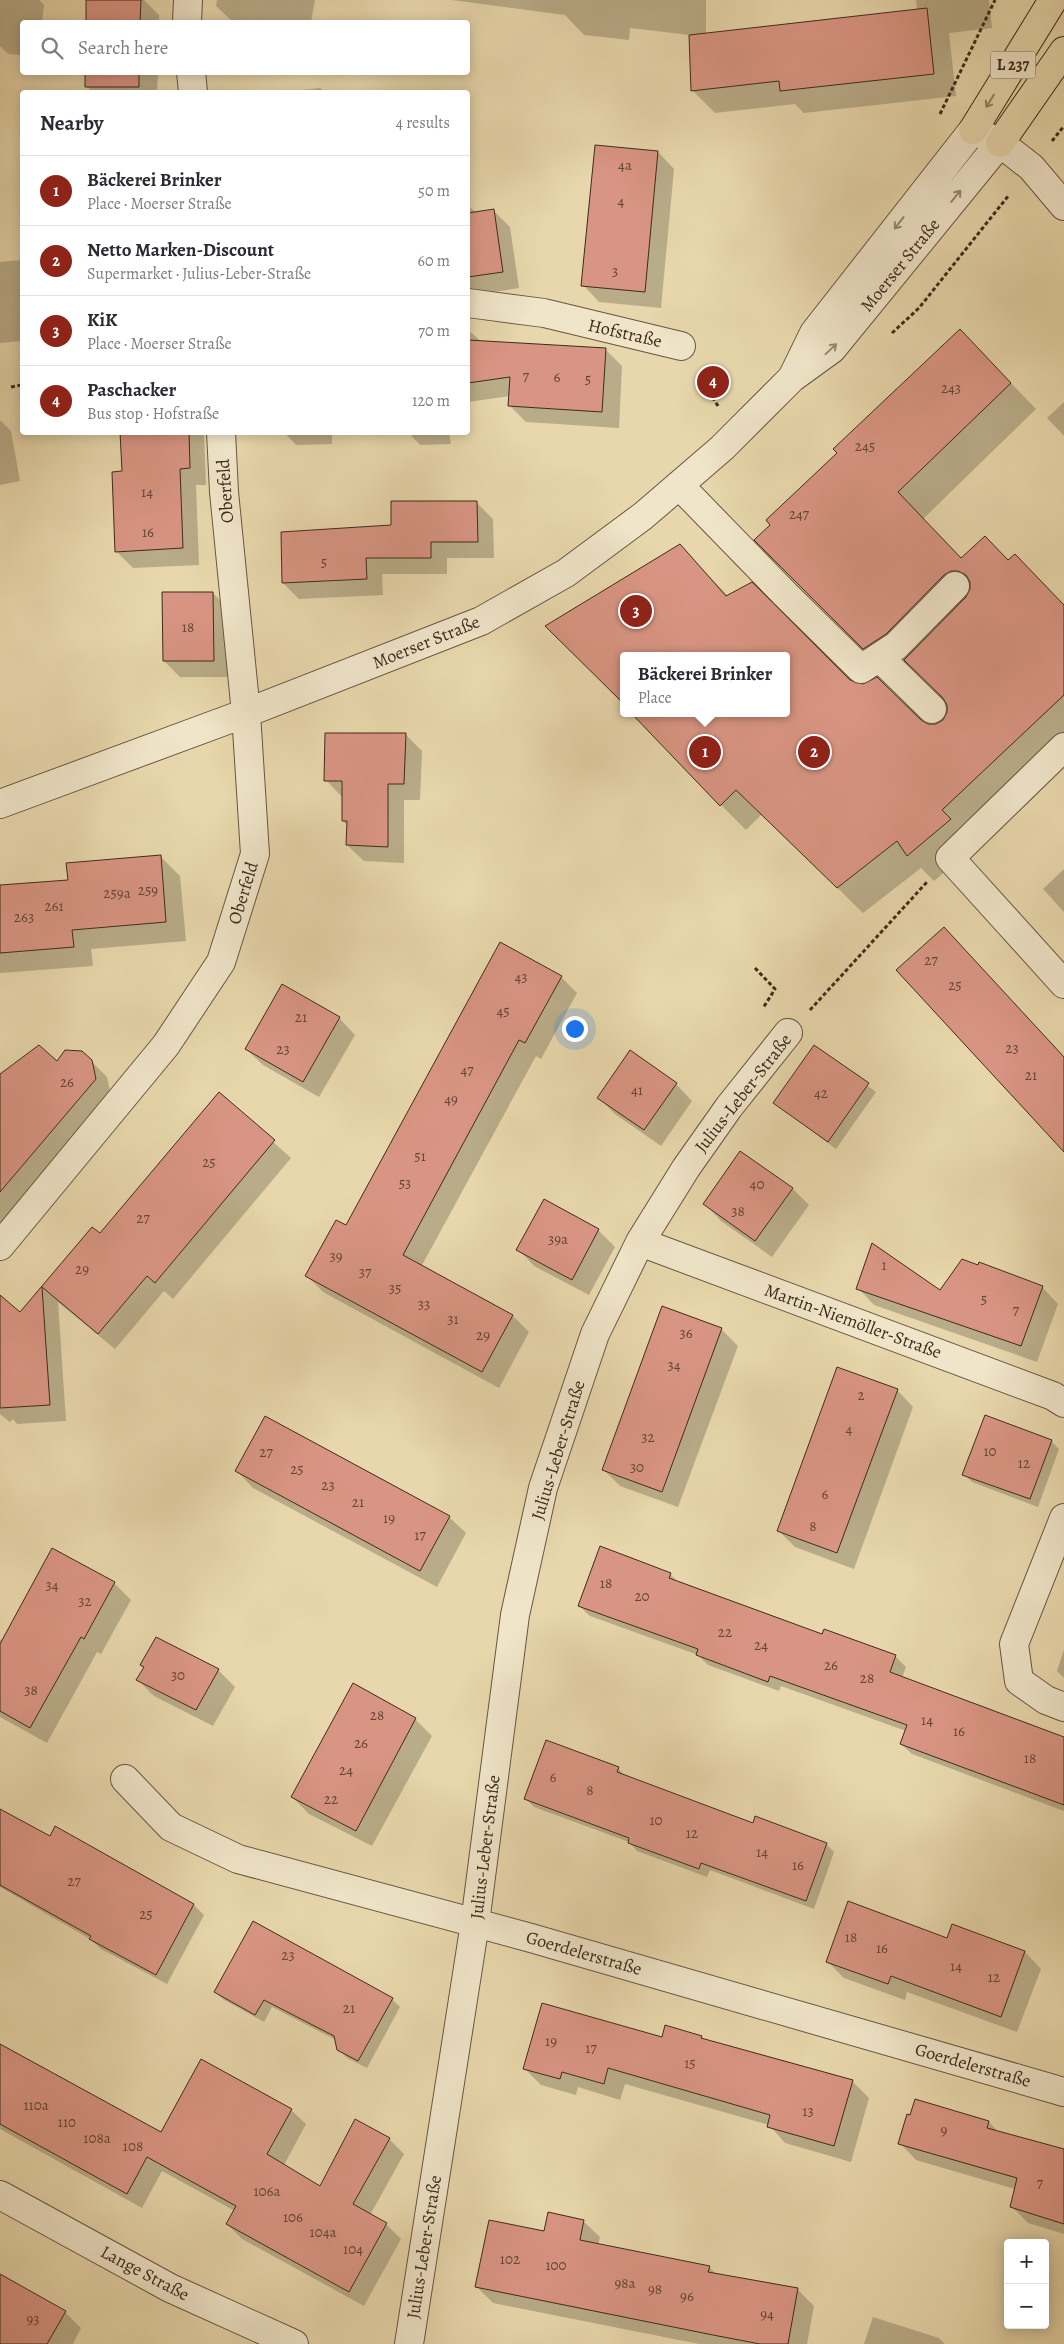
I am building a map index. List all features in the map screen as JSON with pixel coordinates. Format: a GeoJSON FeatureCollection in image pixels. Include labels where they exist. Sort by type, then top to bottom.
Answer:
{"type":"FeatureCollection","features":[{"type":"Feature","properties":{"kind":"highway","name":"L 237"},"geometry":{"type":"LineString","coordinates":[[972,130],[1052,0]]}},
{"type":"Feature","properties":{"kind":"highway","name":"L 237"},"geometry":{"type":"LineString","coordinates":[[1000,143],[1064,51]]}},
{"type":"Feature","properties":{"kind":"street"},"geometry":{"type":"LineString","coordinates":[[187,20],[188,0]]}},
{"type":"Feature","properties":{"kind":"street"},"geometry":{"type":"LineString","coordinates":[[191,75],[193,90]]}},
{"type":"Feature","properties":{"kind":"street"},"geometry":{"type":"LineString","coordinates":[[972,130],[1000,143],[1031,167],[1064,206]]}},
{"type":"Feature","properties":{"kind":"street","name":"Moerser Straße"},"geometry":{"type":"LineString","coordinates":[[792,378],[814,333],[972,130]]}},
{"type":"Feature","properties":{"kind":"street","name":"Moerser Straße"},"geometry":{"type":"LineString","coordinates":[[0,804],[246,713],[481,621],[566,573],[643,516],[736,434],[792,378],[832,349],[1000,143]]}},
{"type":"Feature","properties":{"kind":"street","name":"Hofstraße"},"geometry":{"type":"LineString","coordinates":[[470,303],[544,314],[681,346]]}},
{"type":"Feature","properties":{"kind":"street","name":"Oberfeld"},"geometry":{"type":"LineString","coordinates":[[0,1246],[166,1045],[222,962],[255,854],[246,713],[224,492],[221,435]]}},
{"type":"Feature","properties":{"kind":"street"},"geometry":{"type":"LineString","coordinates":[[679,485],[785,594],[861,668],[896,646],[955,586]]}},
{"type":"Feature","properties":{"kind":"street"},"geometry":{"type":"LineString","coordinates":[[879,657],[932,709]]}},
{"type":"Feature","properties":{"kind":"street"},"geometry":{"type":"LineString","coordinates":[[1064,747],[950,858],[1064,984]]}},
{"type":"Feature","properties":{"kind":"street","name":"Julius-Leber-Straße"},"geometry":{"type":"LineString","coordinates":[[409,2344],[475,1923],[515,1616],[543,1488],[595,1334],[640,1242],[686,1168],[730,1107],[788,1033]]}},
{"type":"Feature","properties":{"kind":"street","name":"Martin-Niemöller-Straße"},"geometry":{"type":"LineString","coordinates":[[640,1242],[1053,1396],[1064,1403]]}},
{"type":"Feature","properties":{"kind":"street"},"geometry":{"type":"LineString","coordinates":[[1064,1518],[1014,1644],[1019,1681],[1046,1700],[1064,1708]]}},
{"type":"Feature","properties":{"kind":"street","name":"Goerdelerstraße"},"geometry":{"type":"LineString","coordinates":[[125,1779],[171,1827],[238,1860],[475,1923],[1064,2092]]}},
{"type":"Feature","properties":{"kind":"street","name":"Lange Straße"},"geometry":{"type":"LineString","coordinates":[[0,2195],[170,2288],[294,2344]]}},
{"type":"Feature","properties":{"kind":"path"},"geometry":{"type":"LineString","coordinates":[[972,130],[937,119],[995,0]]}},
{"type":"Feature","properties":{"kind":"path","name":"Hofstraße"},"geometry":{"type":"LineString","coordinates":[[681,346],[736,434]]}},
{"type":"Feature","properties":{"kind":"path"},"geometry":{"type":"LineString","coordinates":[[11,387],[20,385]]}},
{"type":"Feature","properties":{"kind":"path","name":"Julius-Leber-Straße"},"geometry":{"type":"LineString","coordinates":[[788,1033],[950,858]]}},
{"type":"Feature","properties":{"kind":"path"},"geometry":{"type":"LineString","coordinates":[[755,968],[775,989],[762,1009],[788,1033]]}},
{"type":"Feature","properties":{"kind":"building"},"geometry":{"type":"Polygon","coordinates":[[[86,0],[141,0],[140,20],[86,20],[86,0]]]}},
{"type":"Feature","properties":{"kind":"building"},"geometry":{"type":"Polygon","coordinates":[[[927,8],[934,74],[780,91],[779,81],[691,91],[689,35],[927,8]]]}},
{"type":"Feature","properties":{"kind":"building"},"geometry":{"type":"Polygon","coordinates":[[[85,75],[139,75],[139,87],[85,87],[85,75]]]}},
{"type":"Feature","properties":{"kind":"building"},"geometry":{"type":"Polygon","coordinates":[[[595,145],[658,151],[645,292],[581,286],[595,145]]]}},
{"type":"Feature","properties":{"kind":"building"},"geometry":{"type":"Polygon","coordinates":[[[494,209],[503,272],[470,277],[470,213],[494,209]]]}},
{"type":"Feature","properties":{"kind":"building"},"geometry":{"type":"Polygon","coordinates":[[[960,329],[1011,383],[898,492],[961,558],[985,536],[1008,560],[1015,554],[1064,605],[1064,695],[942,810],[951,819],[907,856],[897,841],[837,888],[736,790],[720,806],[635,717],[790,717],[790,652],[620,652],[620,700],[545,626],[680,544],[726,596],[752,582],[850,680],[863,684],[877,677],[921,720],[928,724],[936,724],[943,720],[947,712],[947,705],[943,698],[904,660],[966,597],[970,589],[970,582],[966,575],[958,571],[951,571],[944,575],[886,634],[863,649],[754,540],[770,525],[766,520],[837,453],[833,449],[960,329]]]}},
{"type":"Feature","properties":{"kind":"building"},"geometry":{"type":"Polygon","coordinates":[[[470,340],[606,348],[602,412],[508,406],[510,377],[470,383],[470,340]]]}},
{"type":"Feature","properties":{"kind":"building"},"geometry":{"type":"Polygon","coordinates":[[[120,435],[189,435],[190,468],[180,469],[183,548],[115,552],[112,472],[122,471],[120,435]]]}},
{"type":"Feature","properties":{"kind":"building"},"geometry":{"type":"Polygon","coordinates":[[[391,501],[477,501],[478,542],[431,542],[431,558],[366,558],[367,579],[282,583],[281,532],[391,525],[391,501]]]}},
{"type":"Feature","properties":{"kind":"building"},"geometry":{"type":"Polygon","coordinates":[[[162,592],[213,592],[214,661],[163,661],[162,592]]]}},
{"type":"Feature","properties":{"kind":"building"},"geometry":{"type":"Polygon","coordinates":[[[325,733],[406,733],[404,784],[388,784],[388,847],[346,845],[347,821],[342,821],[342,781],[324,781],[325,733]]]}},
{"type":"Feature","properties":{"kind":"building"},"geometry":{"type":"Polygon","coordinates":[[[161,855],[166,922],[72,930],[74,947],[0,953],[0,885],[68,880],[66,863],[161,855]]]}},
{"type":"Feature","properties":{"kind":"building"},"geometry":{"type":"Polygon","coordinates":[[[944,927],[1064,1057],[1064,1152],[896,970],[944,927]]]}},
{"type":"Feature","properties":{"kind":"building"},"geometry":{"type":"Polygon","coordinates":[[[500,942],[562,976],[525,1043],[519,1040],[403,1255],[513,1315],[482,1372],[305,1276],[336,1220],[346,1225],[500,942]]]}},
{"type":"Feature","properties":{"kind":"building"},"geometry":{"type":"Polygon","coordinates":[[[282,984],[340,1017],[303,1082],[245,1049],[282,984]]]}},
{"type":"Feature","properties":{"kind":"building"},"geometry":{"type":"Polygon","coordinates":[[[39,1045],[57,1061],[65,1050],[82,1051],[92,1060],[96,1079],[0,1192],[0,1074],[39,1045]]]}},
{"type":"Feature","properties":{"kind":"building"},"geometry":{"type":"Polygon","coordinates":[[[814,1045],[869,1083],[828,1142],[773,1103],[814,1045]]]}},
{"type":"Feature","properties":{"kind":"building"},"geometry":{"type":"Polygon","coordinates":[[[630,1050],[677,1083],[644,1130],[597,1098],[630,1050]]]}},
{"type":"Feature","properties":{"kind":"building"},"geometry":{"type":"Polygon","coordinates":[[[219,1092],[275,1140],[155,1283],[147,1276],[98,1334],[42,1287],[50,1405],[0,1408],[0,1295],[20,1312],[92,1227],[100,1233],[219,1092]]]}},
{"type":"Feature","properties":{"kind":"building"},"geometry":{"type":"Polygon","coordinates":[[[740,1151],[793,1188],[755,1241],[703,1204],[740,1151]]]}},
{"type":"Feature","properties":{"kind":"building"},"geometry":{"type":"Polygon","coordinates":[[[544,1199],[599,1229],[572,1280],[516,1250],[544,1199]]]}},
{"type":"Feature","properties":{"kind":"building"},"geometry":{"type":"Polygon","coordinates":[[[872,1243],[940,1290],[962,1259],[978,1265],[979,1262],[1043,1286],[1021,1346],[856,1289],[872,1243]]]}},
{"type":"Feature","properties":{"kind":"building"},"geometry":{"type":"Polygon","coordinates":[[[662,1306],[722,1328],[662,1492],[602,1470],[662,1306]]]}},
{"type":"Feature","properties":{"kind":"building"},"geometry":{"type":"Polygon","coordinates":[[[837,1367],[898,1389],[837,1553],[777,1531],[837,1367]]]}},
{"type":"Feature","properties":{"kind":"building"},"geometry":{"type":"Polygon","coordinates":[[[985,1415],[1052,1440],[1030,1499],[962,1475],[985,1415]]]}},
{"type":"Feature","properties":{"kind":"building"},"geometry":{"type":"Polygon","coordinates":[[[265,1416],[450,1516],[420,1571],[235,1471],[265,1416]]]}},
{"type":"Feature","properties":{"kind":"building"},"geometry":{"type":"Polygon","coordinates":[[[600,1546],[671,1573],[669,1578],[822,1634],[824,1629],[896,1655],[890,1672],[1064,1737],[1064,1805],[900,1744],[907,1725],[770,1676],[768,1682],[696,1655],[698,1649],[578,1606],[600,1546]]]}},
{"type":"Feature","properties":{"kind":"building"},"geometry":{"type":"Polygon","coordinates":[[[52,1548],[115,1582],[84,1639],[81,1637],[30,1728],[0,1711],[0,1644],[52,1548]]]}},
{"type":"Feature","properties":{"kind":"building"},"geometry":{"type":"Polygon","coordinates":[[[156,1637],[219,1669],[196,1710],[136,1680],[144,1667],[140,1665],[156,1637]]]}},
{"type":"Feature","properties":{"kind":"building"},"geometry":{"type":"Polygon","coordinates":[[[353,1683],[416,1718],[356,1831],[291,1797],[353,1683]]]}},
{"type":"Feature","properties":{"kind":"building"},"geometry":{"type":"Polygon","coordinates":[[[546,1740],[619,1767],[617,1772],[753,1823],[755,1816],[827,1843],[806,1901],[701,1863],[699,1869],[628,1843],[629,1838],[524,1799],[546,1740]]]}},
{"type":"Feature","properties":{"kind":"building"},"geometry":{"type":"Polygon","coordinates":[[[0,1809],[50,1836],[55,1826],[194,1904],[156,1975],[89,1939],[91,1936],[0,1885],[0,1809]]]}},
{"type":"Feature","properties":{"kind":"building"},"geometry":{"type":"Polygon","coordinates":[[[848,1901],[947,1938],[952,1924],[1025,1951],[1001,2017],[891,1976],[888,1984],[826,1962],[848,1901]]]}},
{"type":"Feature","properties":{"kind":"building"},"geometry":{"type":"Polygon","coordinates":[[[253,1921],[393,1998],[358,2061],[337,2050],[334,2036],[264,2000],[255,2015],[214,1992],[253,1921]]]}},
{"type":"Feature","properties":{"kind":"building"},"geometry":{"type":"Polygon","coordinates":[[[542,2003],[662,2037],[665,2025],[702,2036],[701,2038],[853,2080],[834,2146],[767,2127],[770,2115],[608,2068],[604,2084],[562,2072],[560,2079],[523,2069],[542,2003]]]}},
{"type":"Feature","properties":{"kind":"building"},"geometry":{"type":"Polygon","coordinates":[[[0,2044],[161,2132],[201,2059],[292,2109],[267,2154],[320,2186],[355,2119],[390,2138],[353,2204],[387,2223],[349,2292],[226,2224],[236,2206],[147,2157],[127,2194],[0,2124],[0,2044]]]}},
{"type":"Feature","properties":{"kind":"building"},"geometry":{"type":"Polygon","coordinates":[[[915,2099],[989,2121],[987,2128],[1064,2149],[1064,2224],[1010,2207],[1017,2178],[898,2144],[907,2114],[910,2115],[915,2099]]]}},
{"type":"Feature","properties":{"kind":"building"},"geometry":{"type":"Polygon","coordinates":[[[548,2212],[584,2220],[580,2240],[710,2266],[708,2272],[798,2288],[788,2344],[760,2344],[475,2287],[489,2220],[544,2231],[548,2212]]]}},
{"type":"Feature","properties":{"kind":"building"},"geometry":{"type":"Polygon","coordinates":[[[0,2274],[66,2311],[47,2344],[0,2344],[0,2274]]]}},
{"type":"Feature","properties":{"kind":"place","name":"Paschacker"},"geometry":{"type":"Point","coordinates":[713,382]}},
{"type":"Feature","properties":{"kind":"place","name":"KiK"},"geometry":{"type":"Point","coordinates":[636,611]}},
{"type":"Feature","properties":{"kind":"place","name":"Bäckerei Brinker"},"geometry":{"type":"Point","coordinates":[705,752]}},
{"type":"Feature","properties":{"kind":"place","name":"Netto Marken-Discount"},"geometry":{"type":"Point","coordinates":[814,752]}}]}
